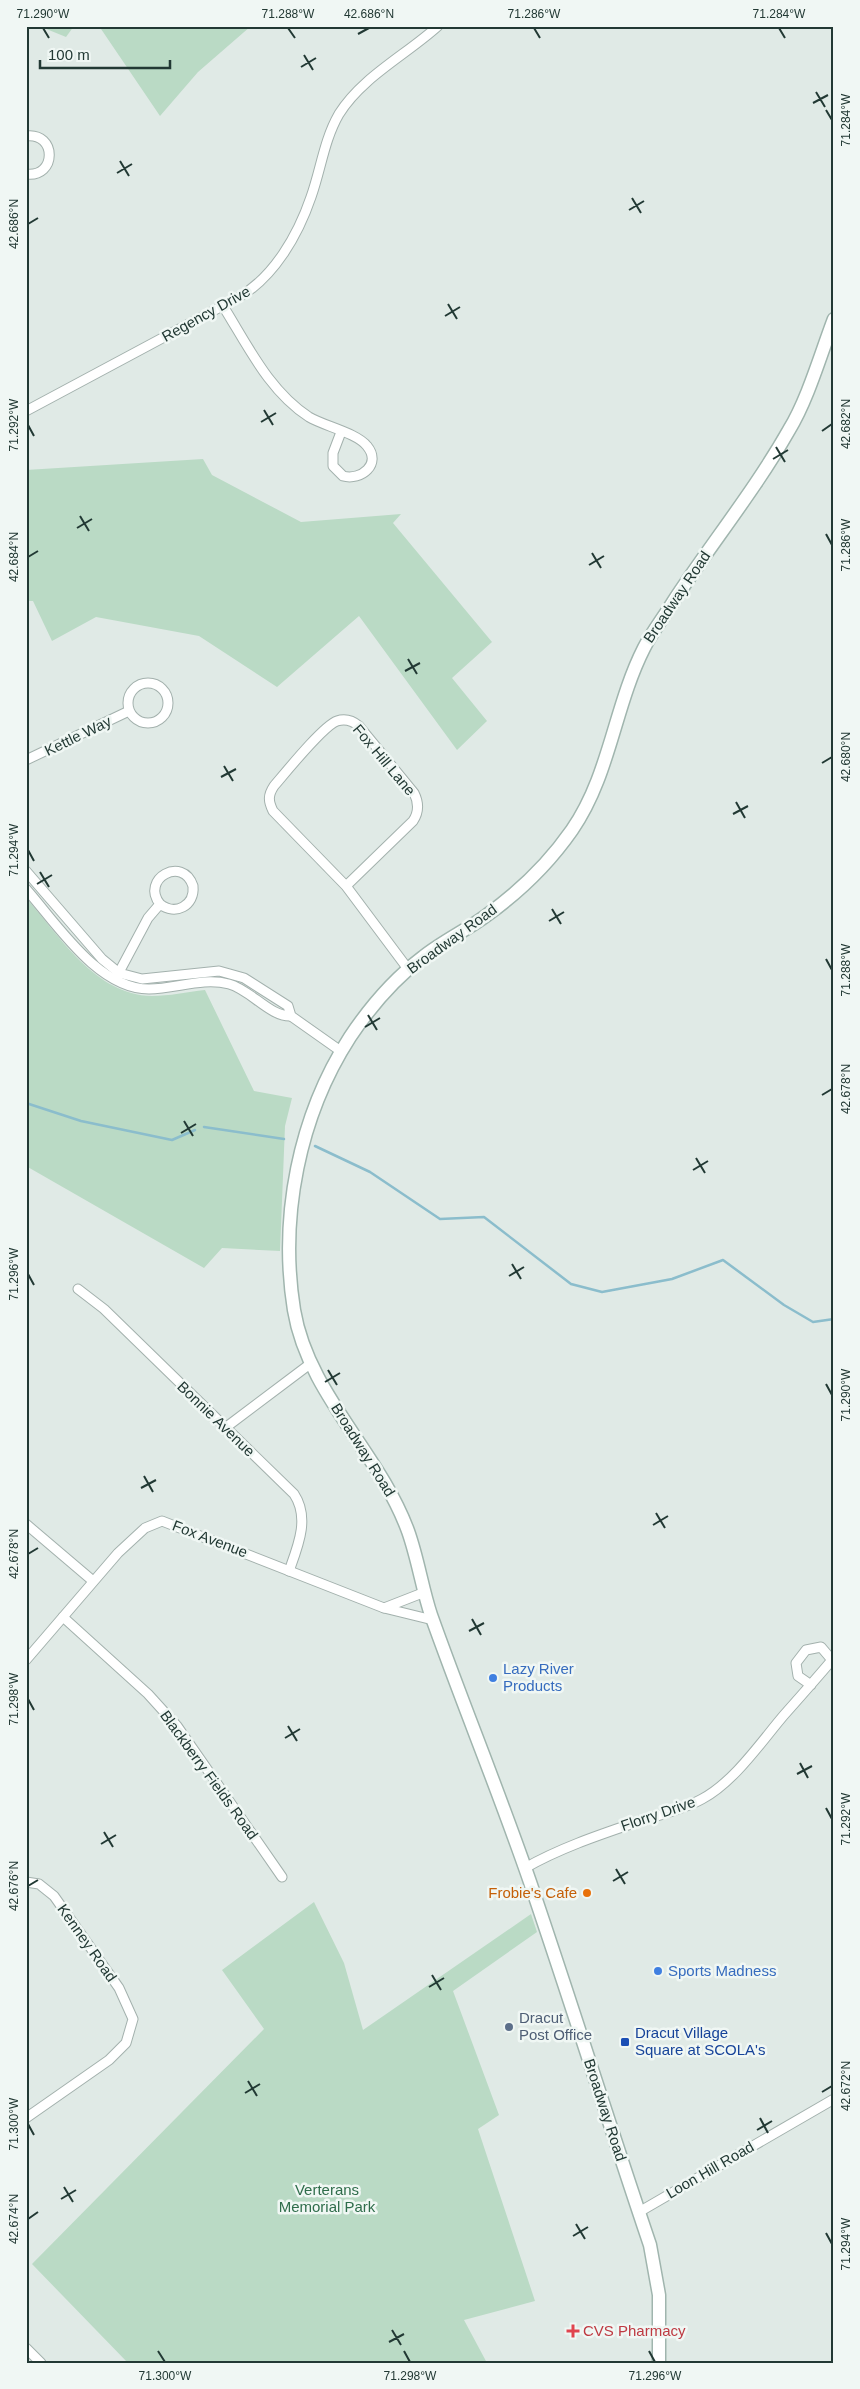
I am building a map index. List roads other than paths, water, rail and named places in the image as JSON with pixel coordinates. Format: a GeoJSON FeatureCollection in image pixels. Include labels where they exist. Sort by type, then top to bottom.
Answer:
{"type":"FeatureCollection","features":[{"type":"Feature","properties":{"kind":"main road","name":"Broadway Road"},"geometry":{"type":"LineString","coordinates":[[659,2363],[659,2295],[650,2245],[524,1868],[433,1620],[413,1545],[398,1507],[310,1364],[300,1338],[293,1307],[289,1256],[292,1206],[298,1165],[318,1098],[342,1052],[375,1004],[408,969],[429,952],[487,915],[535,875],[573,829],[600,776],[624,701],[644,648],[792,426],[834,319]]}},
{"type":"Feature","properties":{"kind":"street","name":"Regency Drive"},"geometry":{"type":"LineString","coordinates":[[26,411],[223,306],[261,282],[277,262],[301,222],[311,197],[330,133],[346,104],[361,88],[438,26]]}},
{"type":"Feature","properties":{"kind":"street"},"geometry":{"type":"LineString","coordinates":[[26,136],[40,138],[48,146],[50,153],[48,164],[43,170],[33,174],[26,174]]}},
{"type":"Feature","properties":{"kind":"street"},"geometry":{"type":"LineString","coordinates":[[223,306],[264,372],[286,399],[309,416],[364,442],[371,453],[372,459],[368,470],[357,478],[343,476],[334,466],[333,453],[341,432]]}},
{"type":"Feature","properties":{"kind":"street","name":"Kettle Way"},"geometry":{"type":"LineString","coordinates":[[153,683],[161,687],[166,694],[168,706],[165,714],[159,720],[150,723],[142,722],[134,718],[129,711],[128,702],[130,694],[140,684],[153,683]]}},
{"type":"Feature","properties":{"kind":"street","name":"Kettle Way"},"geometry":{"type":"LineString","coordinates":[[26,760],[129,711]]}},
{"type":"Feature","properties":{"kind":"street","name":"Fox Hill Lane"},"geometry":{"type":"LineString","coordinates":[[346,886],[412,821],[417,815],[418,806],[414,793],[359,726],[354,722],[346,720],[330,724],[274,786],[269,798],[273,811],[346,886],[408,969]]}},
{"type":"Feature","properties":{"kind":"street"},"geometry":{"type":"LineString","coordinates":[[175,870],[187,875],[193,886],[190,902],[183,908],[175,910],[167,909],[160,904],[154,893],[155,884],[160,877],[167,872],[175,870]]}},
{"type":"Feature","properties":{"kind":"street"},"geometry":{"type":"LineString","coordinates":[[26,871],[117,977],[142,979],[219,971],[244,978],[288,1006],[291,1016]]}},
{"type":"Feature","properties":{"kind":"street"},"geometry":{"type":"LineString","coordinates":[[34,881],[26,888],[86,959],[117,977],[129,987],[147,990],[204,982],[228,984],[252,994],[282,1016],[291,1016],[342,1052]]}},
{"type":"Feature","properties":{"kind":"street"},"geometry":{"type":"LineString","coordinates":[[117,977],[148,918],[160,904]]}},
{"type":"Feature","properties":{"kind":"street"},"geometry":{"type":"LineString","coordinates":[[184,974],[186,985]]}},
{"type":"Feature","properties":{"kind":"street","name":"Bonnie Avenue"},"geometry":{"type":"LineString","coordinates":[[78,1289],[104,1309],[294,1494],[301,1505],[302,1528],[289,1571]]}},
{"type":"Feature","properties":{"kind":"street"},"geometry":{"type":"LineString","coordinates":[[225,1428],[310,1364]]}},
{"type":"Feature","properties":{"kind":"street","name":"Fox Avenue"},"geometry":{"type":"LineString","coordinates":[[26,1660],[118,1553],[145,1528],[162,1521],[384,1608],[433,1620]]}},
{"type":"Feature","properties":{"kind":"street"},"geometry":{"type":"LineString","coordinates":[[26,1524],[93,1581]]}},
{"type":"Feature","properties":{"kind":"street"},"geometry":{"type":"LineString","coordinates":[[384,1608],[424,1592]]}},
{"type":"Feature","properties":{"kind":"street","name":"Blackberry Fields Road"},"geometry":{"type":"LineString","coordinates":[[63,1617],[148,1694],[177,1726],[282,1877]]}},
{"type":"Feature","properties":{"kind":"street","name":"Florry Drive"},"geometry":{"type":"LineString","coordinates":[[524,1868],[551,1853],[704,1798],[728,1779],[811,1685],[832,1660],[822,1647],[806,1650],[796,1663],[798,1676],[811,1685]]}},
{"type":"Feature","properties":{"kind":"street","name":"Kenney Road"},"geometry":{"type":"LineString","coordinates":[[26,1882],[39,1884],[54,1896],[119,1988],[133,2019],[126,2043],[108,2060],[26,2118]]}},
{"type":"Feature","properties":{"kind":"street","name":"Loon Hill Road"},"geometry":{"type":"LineString","coordinates":[[639,2212],[834,2099]]}},
{"type":"Feature","properties":{"kind":"street"},"geometry":{"type":"LineString","coordinates":[[26,2348],[41,2363]]}},
{"type":"Feature","properties":{"kind":"waterway"},"geometry":{"type":"LineString","coordinates":[[26,1103],[81,1121],[172,1140],[195,1130]]}},
{"type":"Feature","properties":{"kind":"waterway"},"geometry":{"type":"LineString","coordinates":[[204,1127],[284,1139]]}},
{"type":"Feature","properties":{"kind":"waterway"},"geometry":{"type":"LineString","coordinates":[[315,1146],[370,1172],[440,1219],[484,1217],[571,1284],[602,1292],[672,1279],[723,1260],[784,1305],[813,1322],[834,1319]]}},
{"type":"Feature","properties":{"kind":"place","name":"Lazy River Products"},"geometry":{"type":"Point","coordinates":[493,1678]}},
{"type":"Feature","properties":{"kind":"place","name":"Frobie's Cafe"},"geometry":{"type":"Point","coordinates":[587,1893]}},
{"type":"Feature","properties":{"kind":"place","name":"Sports Madness"},"geometry":{"type":"Point","coordinates":[658,1971]}},
{"type":"Feature","properties":{"kind":"place","name":"Dracut Post Office"},"geometry":{"type":"Point","coordinates":[509,2027]}},
{"type":"Feature","properties":{"kind":"place","name":"Dracut Village Square at SCOLA's"},"geometry":{"type":"Point","coordinates":[625,2042]}},
{"type":"Feature","properties":{"kind":"place","name":"CVS Pharmacy"},"geometry":{"type":"Point","coordinates":[573,2331]}},
{"type":"Feature","properties":{"kind":"park label","name":"Verterans Memorial Park"},"geometry":{"type":"Point","coordinates":[327,2198]}}]}
